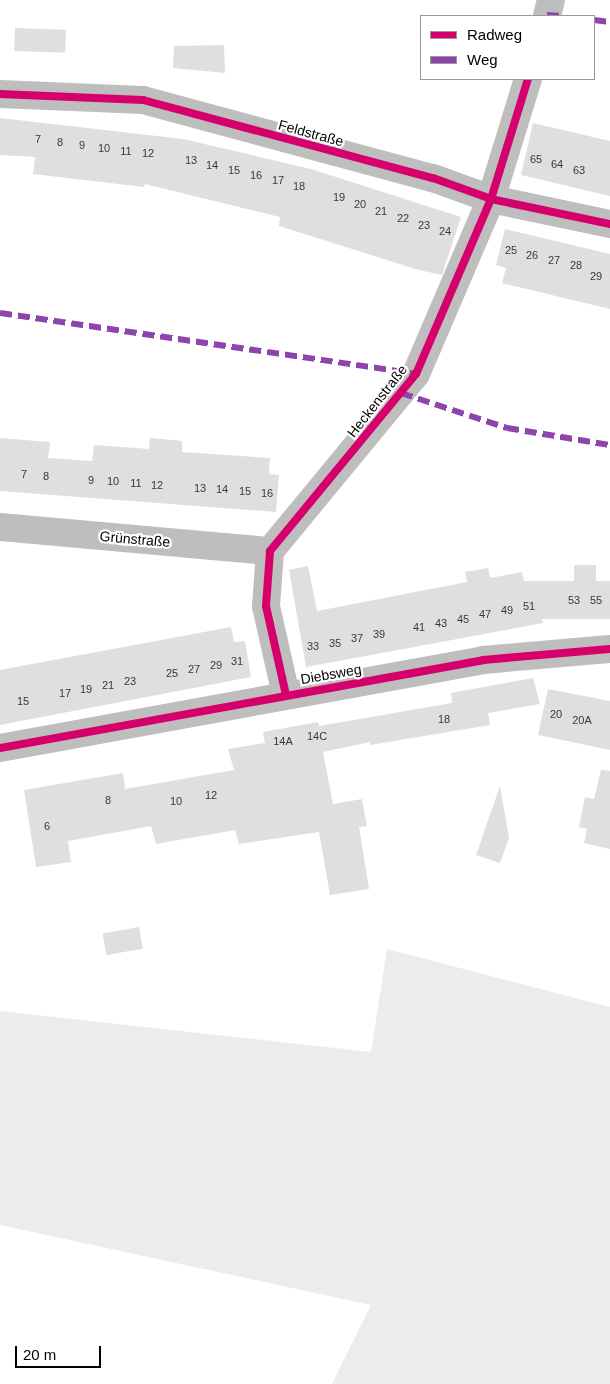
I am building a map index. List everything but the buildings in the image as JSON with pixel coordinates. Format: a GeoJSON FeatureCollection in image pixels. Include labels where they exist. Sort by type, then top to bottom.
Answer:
{"type":"FeatureCollection","features":[{"type":"Feature","properties":{"kind":"street"},"geometry":{"type":"LineString","coordinates":[[547,15],[551,0]]}},
{"type":"Feature","properties":{"kind":"street","name":"Heckenstraße"},"geometry":{"type":"LineString","coordinates":[[270,551],[416,374],[491,200],[528,80]]}},
{"type":"Feature","properties":{"kind":"street","name":"Feldstraße"},"geometry":{"type":"LineString","coordinates":[[0,94],[143,100],[433,178],[491,200],[610,224]]}},
{"type":"Feature","properties":{"kind":"street","name":"Grünstraße"},"geometry":{"type":"LineString","coordinates":[[0,526],[270,551]]}},
{"type":"Feature","properties":{"kind":"street"},"geometry":{"type":"LineString","coordinates":[[270,551],[266,606],[286,695]]}},
{"type":"Feature","properties":{"kind":"street","name":"Diebsweg"},"geometry":{"type":"LineString","coordinates":[[0,748],[483,660],[610,649]]}},
{"type":"Feature","properties":{"kind":"shaded area"},"geometry":{"type":"Polygon","coordinates":[[[387,949],[610,1007],[610,1384],[332,1384],[371,1305],[0,1225],[0,1011],[371,1052],[387,949]]]}},
{"type":"Feature","properties":{"kind":"marked path"},"geometry":{"type":"LineString","coordinates":[[595,20],[610,22]]}},
{"type":"Feature","properties":{"kind":"marked path"},"geometry":{"type":"LineString","coordinates":[[0,313],[416,374]]}},
{"type":"Feature","properties":{"kind":"marked path"},"geometry":{"type":"LineString","coordinates":[[401,393],[507,428],[610,445]]}},
{"type":"Feature","properties":{"kind":"cycle path"},"geometry":{"type":"LineString","coordinates":[[286,695],[266,606],[270,551],[416,374],[491,199],[528,80]]}},
{"type":"Feature","properties":{"kind":"cycle path"},"geometry":{"type":"LineString","coordinates":[[0,94],[143,100],[433,178],[491,199],[610,224]]}},
{"type":"Feature","properties":{"kind":"cycle path"},"geometry":{"type":"LineString","coordinates":[[0,748],[483,660],[610,649]]}}]}
